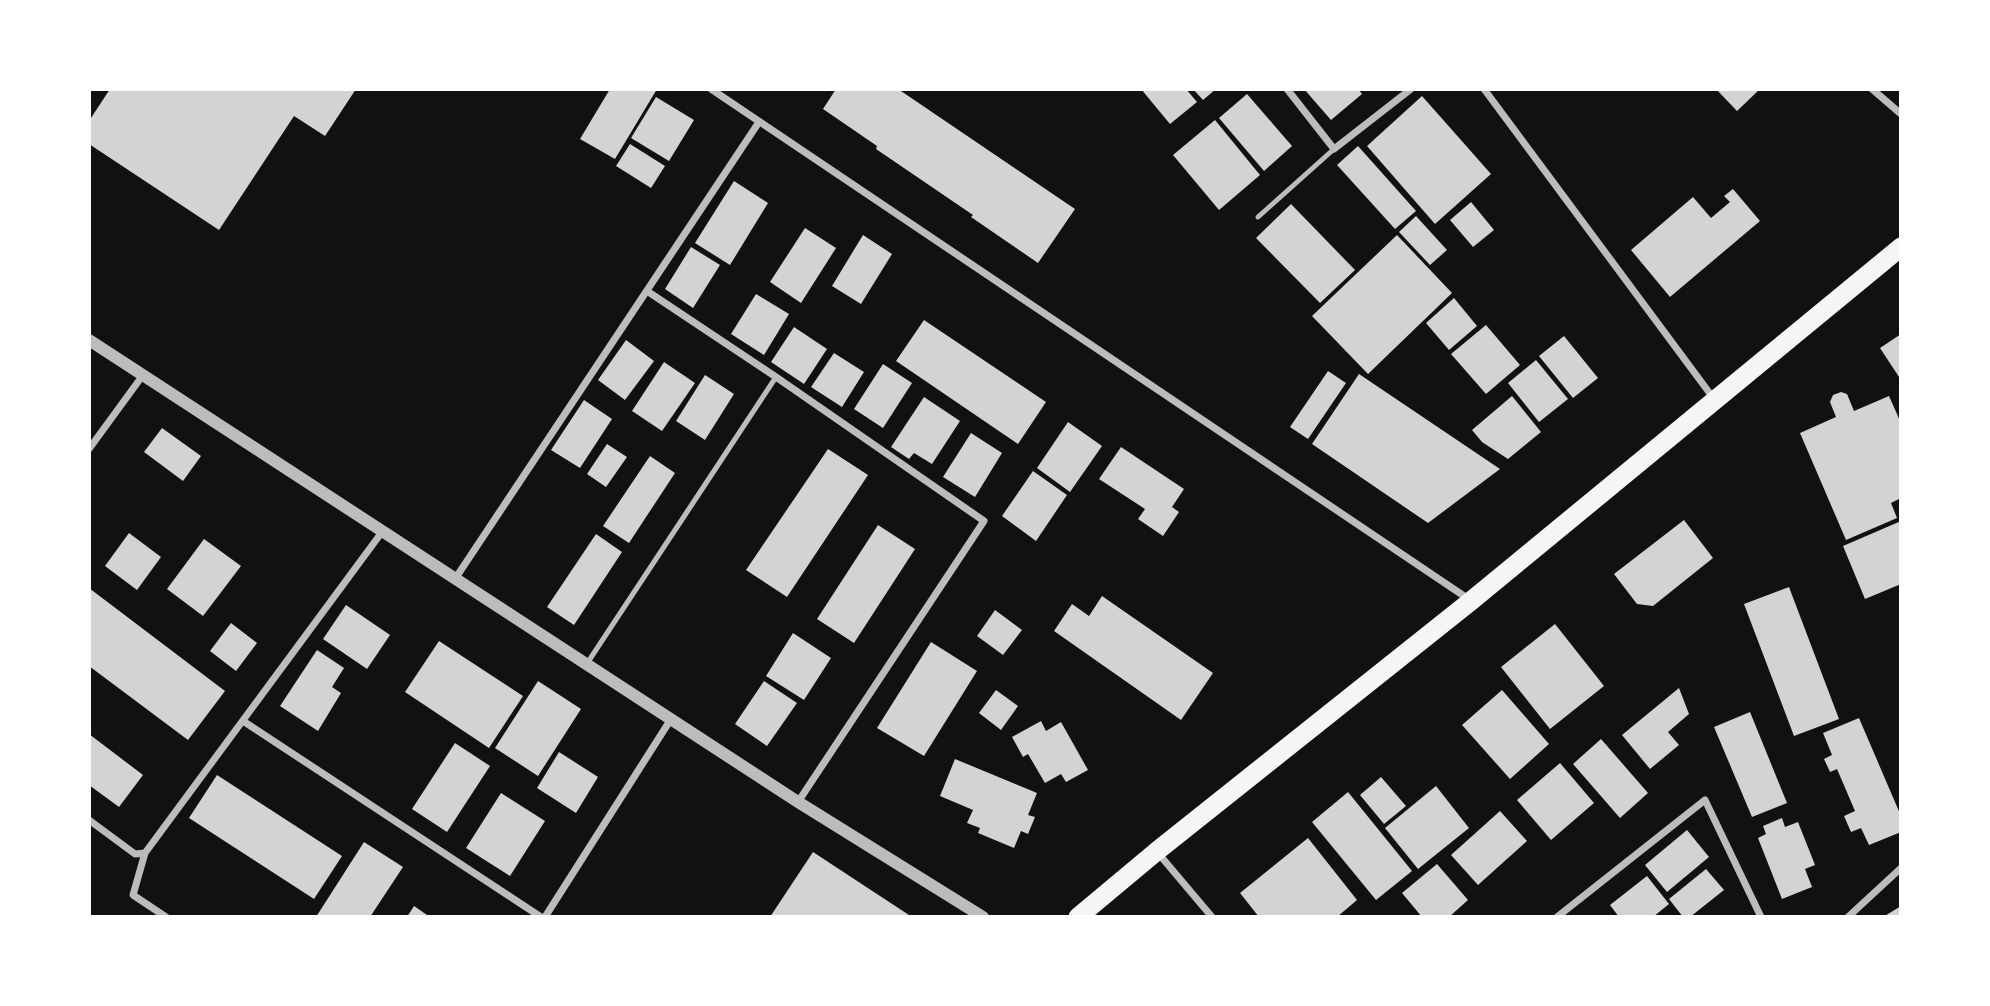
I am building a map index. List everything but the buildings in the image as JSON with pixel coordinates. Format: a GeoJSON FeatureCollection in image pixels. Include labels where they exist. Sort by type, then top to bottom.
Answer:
{"type":"FeatureCollection","features":[{"type":"Feature","properties":{"kind":"highway"},"geometry":{"type":"LineString","coordinates":[[1078,917],[1471,601],[1901,247]]}},
{"type":"Feature","properties":{"kind":"street"},"geometry":{"type":"LineString","coordinates":[[711,89],[1471,601]]}},
{"type":"Feature","properties":{"kind":"street"},"geometry":{"type":"LineString","coordinates":[[1287,89],[1334,149],[1411,89]]}},
{"type":"Feature","properties":{"kind":"street"},"geometry":{"type":"LineString","coordinates":[[1484,89],[1715,400]]}},
{"type":"Feature","properties":{"kind":"street"},"geometry":{"type":"LineString","coordinates":[[1872,89],[1901,114]]}},
{"type":"Feature","properties":{"kind":"street"},"geometry":{"type":"LineString","coordinates":[[455,579],[759,122]]}},
{"type":"Feature","properties":{"kind":"street"},"geometry":{"type":"LineString","coordinates":[[647,291],[776,376],[984,521],[797,802]]}},
{"type":"Feature","properties":{"kind":"street"},"geometry":{"type":"LineString","coordinates":[[89,340],[797,802],[983,917]]}},
{"type":"Feature","properties":{"kind":"street"},"geometry":{"type":"LineString","coordinates":[[89,449],[143,375]]}},
{"type":"Feature","properties":{"kind":"street"},"geometry":{"type":"LineString","coordinates":[[166,917],[133,895],[145,853],[382,532]]}},
{"type":"Feature","properties":{"kind":"street"},"geometry":{"type":"LineString","coordinates":[[243,721],[543,917],[671,719]]}},
{"type":"Feature","properties":{"kind":"street"},"geometry":{"type":"LineString","coordinates":[[1557,917],[1705,800],[1761,917]]}},
{"type":"Feature","properties":{"kind":"street"},"geometry":{"type":"LineString","coordinates":[[89,820],[135,854],[145,853]]}},
{"type":"Feature","properties":{"kind":"street"},"geometry":{"type":"LineString","coordinates":[[1157,851],[1212,917]]}},
{"type":"Feature","properties":{"kind":"street"},"geometry":{"type":"LineString","coordinates":[[1851,916],[1901,868]]}},
{"type":"Feature","properties":{"kind":"lane"},"geometry":{"type":"LineString","coordinates":[[1258,217],[1334,149]]}},
{"type":"Feature","properties":{"kind":"lane"},"geometry":{"type":"LineString","coordinates":[[586,665],[776,376]]}}]}
